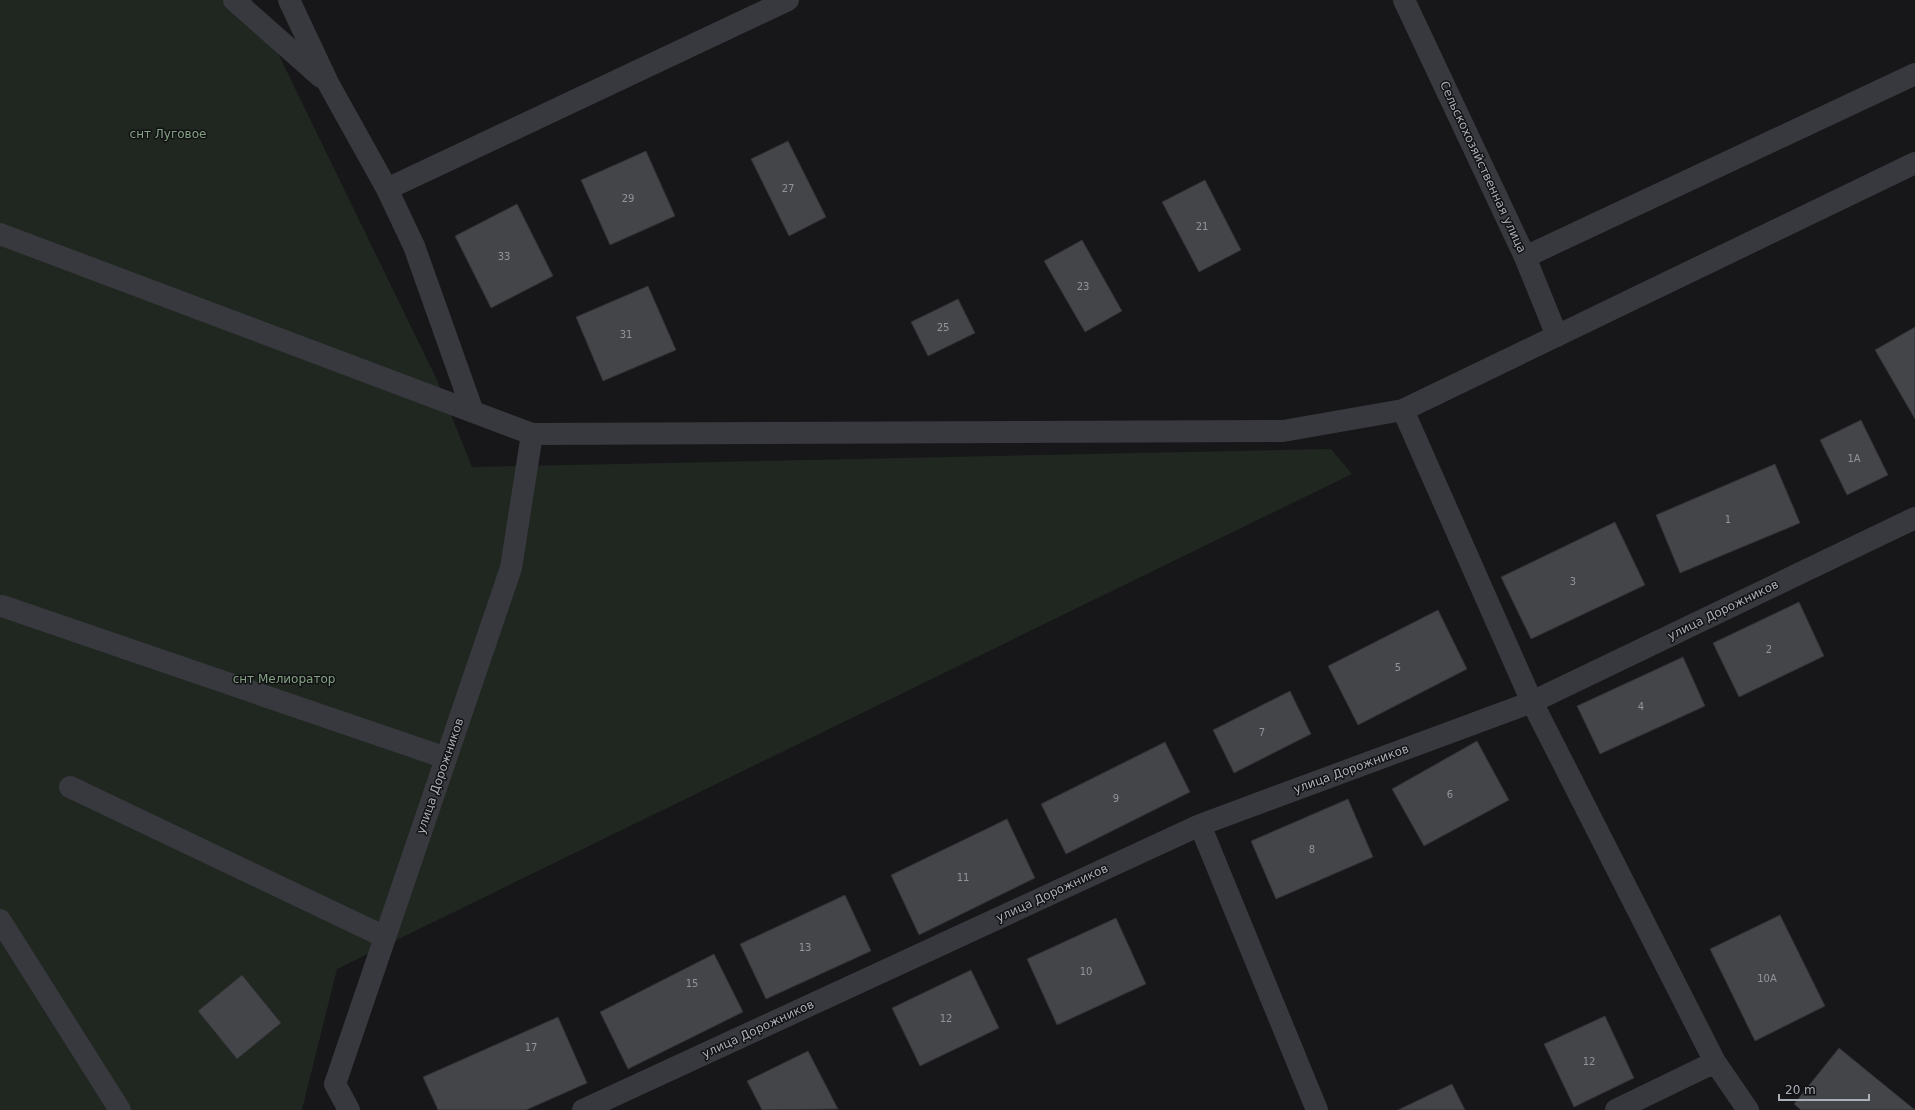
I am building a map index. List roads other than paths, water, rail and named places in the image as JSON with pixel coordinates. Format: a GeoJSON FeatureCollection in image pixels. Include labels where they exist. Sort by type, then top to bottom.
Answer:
{"type":"FeatureCollection","features":[{"type":"Feature","properties":{"kind":"street"},"geometry":{"type":"LineString","coordinates":[[234,0],[328,83]]}},
{"type":"Feature","properties":{"kind":"street"},"geometry":{"type":"LineString","coordinates":[[290,0],[328,83],[387,189],[414,246],[473,412]]}},
{"type":"Feature","properties":{"kind":"street"},"geometry":{"type":"LineString","coordinates":[[387,189],[788,0]]}},
{"type":"Feature","properties":{"kind":"street","name":"Сельскохозяйственная улица"},"geometry":{"type":"LineString","coordinates":[[1404,0],[1525,257],[1557,336]]}},
{"type":"Feature","properties":{"kind":"street"},"geometry":{"type":"LineString","coordinates":[[1525,257],[1915,74]]}},
{"type":"Feature","properties":{"kind":"street"},"geometry":{"type":"LineString","coordinates":[[0,234],[532,434],[1283,431],[1403,410],[1915,163]]}},
{"type":"Feature","properties":{"kind":"street"},"geometry":{"type":"LineString","coordinates":[[1403,410],[1532,702],[1715,1062],[1748,1110]]}},
{"type":"Feature","properties":{"kind":"street","name":"улица Дорожников"},"geometry":{"type":"LineString","coordinates":[[349,1110],[335,1084],[512,568],[532,434]]}},
{"type":"Feature","properties":{"kind":"street","name":"улица Дорожников"},"geometry":{"type":"LineString","coordinates":[[583,1110],[1200,825],[1532,702],[1915,518]]}},
{"type":"Feature","properties":{"kind":"street"},"geometry":{"type":"LineString","coordinates":[[2,606],[446,758]]}},
{"type":"Feature","properties":{"kind":"street"},"geometry":{"type":"LineString","coordinates":[[70,787],[385,937]]}},
{"type":"Feature","properties":{"kind":"street"},"geometry":{"type":"LineString","coordinates":[[1200,825],[1317,1110]]}},
{"type":"Feature","properties":{"kind":"street"},"geometry":{"type":"LineString","coordinates":[[0,920],[120,1110]]}},
{"type":"Feature","properties":{"kind":"street"},"geometry":{"type":"LineString","coordinates":[[1616,1110],[1715,1062]]}},
{"type":"Feature","properties":{"kind":"park label","name":"снт Луговое"},"geometry":{"type":"Point","coordinates":[168,134]}},
{"type":"Feature","properties":{"kind":"park label","name":"снт Мелиоратор"},"geometry":{"type":"Point","coordinates":[284,679]}}]}
